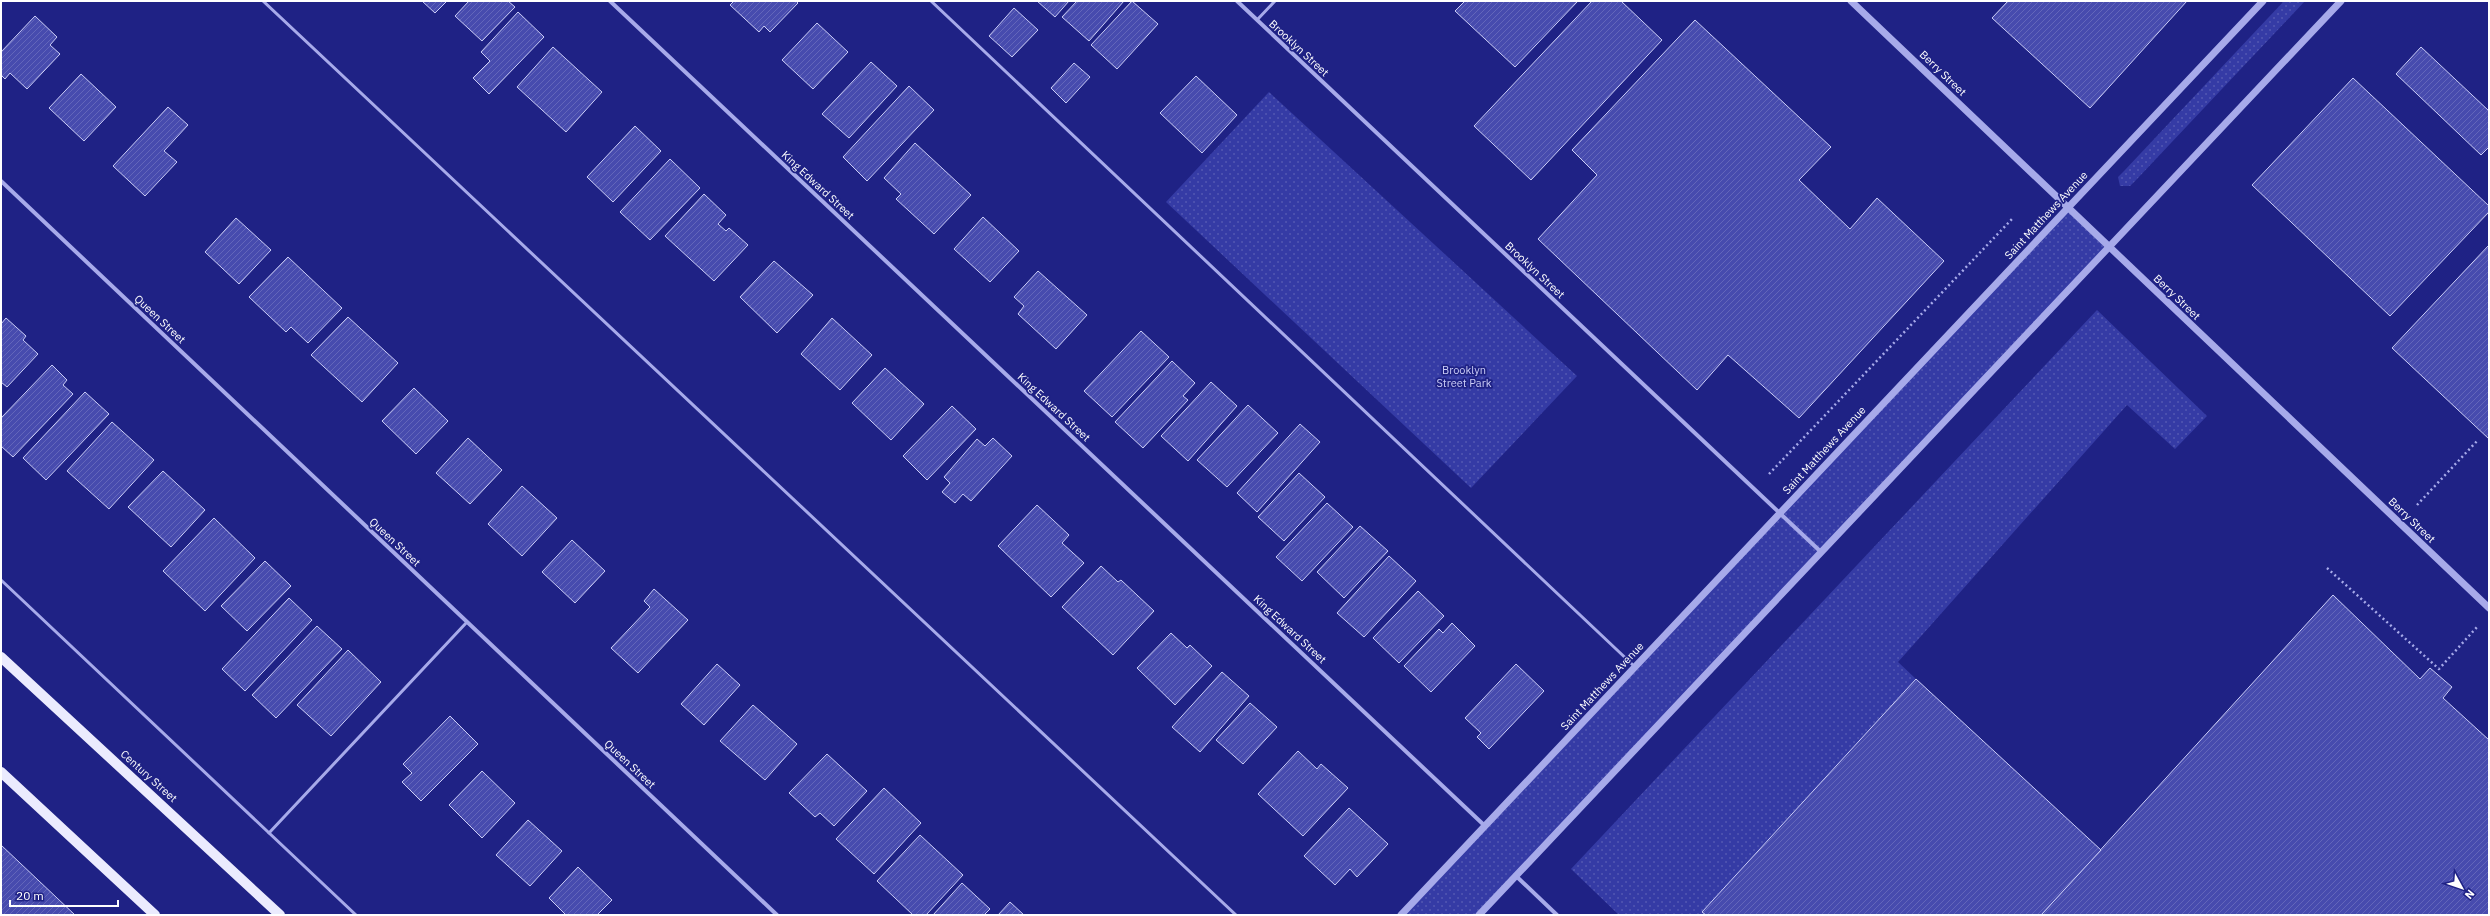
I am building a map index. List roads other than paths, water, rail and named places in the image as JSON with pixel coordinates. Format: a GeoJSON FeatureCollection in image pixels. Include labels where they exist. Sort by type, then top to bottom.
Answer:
{"type":"FeatureCollection","features":[{"type":"Feature","properties":{"kind":"main road","name":"Century Street"},"geometry":{"type":"LineString","coordinates":[[1,657],[280,915]]}},
{"type":"Feature","properties":{"kind":"main road"},"geometry":{"type":"LineString","coordinates":[[1,772],[155,915]]}},
{"type":"Feature","properties":{"kind":"street","name":"King Edward Street"},"geometry":{"type":"LineString","coordinates":[[610,1],[1485,826]]}},
{"type":"Feature","properties":{"kind":"street","name":"Brooklyn Street"},"geometry":{"type":"LineString","coordinates":[[1237,1],[1821,552]]}},
{"type":"Feature","properties":{"kind":"street","name":"Berry Street"},"geometry":{"type":"LineString","coordinates":[[1851,1],[2489,608]]}},
{"type":"Feature","properties":{"kind":"street","name":"Saint Matthews Avenue"},"geometry":{"type":"LineString","coordinates":[[1401,915],[2263,1]]}},
{"type":"Feature","properties":{"kind":"street"},"geometry":{"type":"LineString","coordinates":[[1479,915],[2341,1]]}},
{"type":"Feature","properties":{"kind":"street","name":"Queen Street"},"geometry":{"type":"LineString","coordinates":[[1,181],[776,915]]}},
{"type":"Feature","properties":{"kind":"street"},"geometry":{"type":"LineString","coordinates":[[1516,876],[1557,915]]}},
{"type":"Feature","properties":{"kind":"lane"},"geometry":{"type":"LineString","coordinates":[[263,1],[1236,915]]}},
{"type":"Feature","properties":{"kind":"lane"},"geometry":{"type":"LineString","coordinates":[[931,1],[1635,667]]}},
{"type":"Feature","properties":{"kind":"lane"},"geometry":{"type":"LineString","coordinates":[[1257,20],[1275,1]]}},
{"type":"Feature","properties":{"kind":"lane"},"geometry":{"type":"LineString","coordinates":[[1,580],[356,915]]}},
{"type":"Feature","properties":{"kind":"lane"},"geometry":{"type":"LineString","coordinates":[[269,833],[467,622]]}},
{"type":"Feature","properties":{"kind":"park label","name":"Brooklyn Street Park"},"geometry":{"type":"Point","coordinates":[1464,376]}}]}
